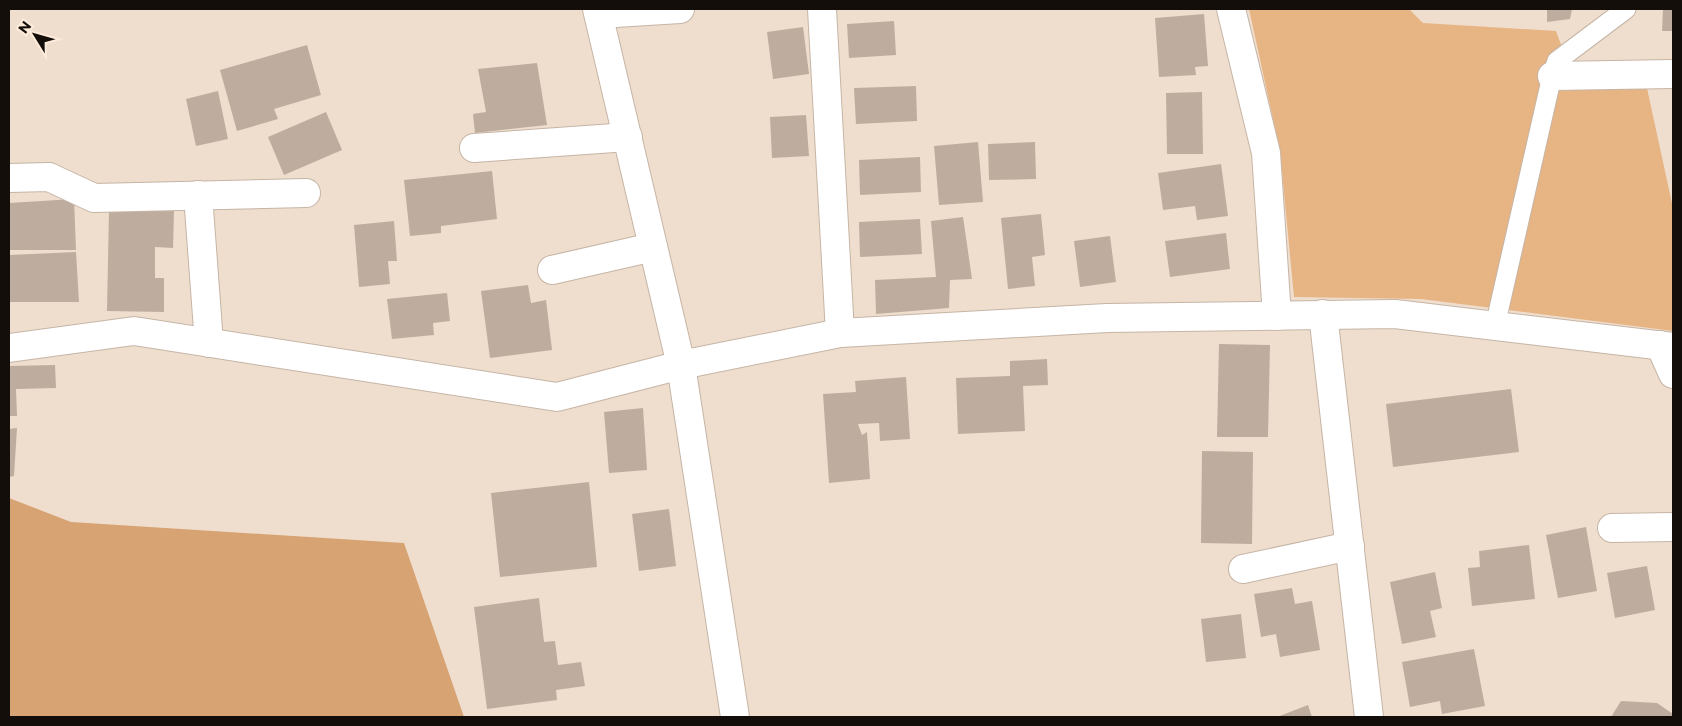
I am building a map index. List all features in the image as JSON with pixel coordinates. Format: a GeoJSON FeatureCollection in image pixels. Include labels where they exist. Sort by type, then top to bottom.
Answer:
{"type":"FeatureCollection","features":[{"type":"Feature","properties":{"kind":"street"},"geometry":{"type":"LineString","coordinates":[[680,9],[598,12],[681,365],[735,717]]}},
{"type":"Feature","properties":{"kind":"street"},"geometry":{"type":"LineString","coordinates":[[822,9],[840,333]]}},
{"type":"Feature","properties":{"kind":"street"},"geometry":{"type":"LineString","coordinates":[[1232,9],[1266,153],[1277,316]]}},
{"type":"Feature","properties":{"kind":"street"},"geometry":{"type":"LineString","coordinates":[[1552,76],[1673,74]]}},
{"type":"Feature","properties":{"kind":"street"},"geometry":{"type":"LineString","coordinates":[[474,148],[628,137]]}},
{"type":"Feature","properties":{"kind":"street"},"geometry":{"type":"LineString","coordinates":[[9,178],[49,177],[94,198],[306,193]]}},
{"type":"Feature","properties":{"kind":"street"},"geometry":{"type":"LineString","coordinates":[[198,195],[209,344]]}},
{"type":"Feature","properties":{"kind":"street"},"geometry":{"type":"LineString","coordinates":[[552,270],[653,247]]}},
{"type":"Feature","properties":{"kind":"street"},"geometry":{"type":"LineString","coordinates":[[1323,314],[1369,717]]}},
{"type":"Feature","properties":{"kind":"street"},"geometry":{"type":"LineString","coordinates":[[9,348],[134,331],[557,397],[681,365],[840,333],[1107,318],[1395,314],[1667,346],[1673,374]]}},
{"type":"Feature","properties":{"kind":"street"},"geometry":{"type":"LineString","coordinates":[[1612,528],[1673,527]]}},
{"type":"Feature","properties":{"kind":"street"},"geometry":{"type":"LineString","coordinates":[[1243,569],[1350,546]]}},
{"type":"Feature","properties":{"kind":"lane"},"geometry":{"type":"LineString","coordinates":[[1495,326],[1557,61],[1626,9]]}},
{"type":"Feature","properties":{"kind":"shaded area"},"geometry":{"type":"Polygon","coordinates":[[[1249,9],[1409,9],[1423,23],[1556,31],[1569,66],[1645,79],[1673,208],[1673,331],[1421,299],[1294,297],[1280,151],[1249,9]]]}},
{"type":"Feature","properties":{"kind":"shaded area"},"geometry":{"type":"Polygon","coordinates":[[[9,498],[71,522],[404,543],[464,717],[9,717],[9,498]]]}},
{"type":"Feature","properties":{"kind":"building"},"geometry":{"type":"Polygon","coordinates":[[[1547,9],[1572,9],[1570,19],[1547,22],[1547,9]]]}},
{"type":"Feature","properties":{"kind":"building"},"geometry":{"type":"Polygon","coordinates":[[[1663,9],[1673,9],[1673,31],[1662,31],[1663,9]]]}},
{"type":"Feature","properties":{"kind":"building"},"geometry":{"type":"Polygon","coordinates":[[[1204,14],[1208,66],[1195,67],[1196,75],[1159,77],[1155,18],[1204,14]]]}},
{"type":"Feature","properties":{"kind":"building"},"geometry":{"type":"Polygon","coordinates":[[[894,21],[896,55],[849,58],[847,24],[894,21]]]}},
{"type":"Feature","properties":{"kind":"building"},"geometry":{"type":"Polygon","coordinates":[[[803,27],[809,74],[773,79],[767,32],[803,27]]]}},
{"type":"Feature","properties":{"kind":"building"},"geometry":{"type":"Polygon","coordinates":[[[307,45],[321,95],[274,109],[278,119],[237,131],[220,70],[307,45]]]}},
{"type":"Feature","properties":{"kind":"building"},"geometry":{"type":"Polygon","coordinates":[[[537,63],[547,125],[475,133],[473,114],[486,112],[478,69],[537,63]]]}},
{"type":"Feature","properties":{"kind":"building"},"geometry":{"type":"Polygon","coordinates":[[[916,86],[917,121],[856,124],[854,88],[916,86]]]}},
{"type":"Feature","properties":{"kind":"building"},"geometry":{"type":"Polygon","coordinates":[[[218,91],[228,139],[196,146],[186,99],[218,91]]]}},
{"type":"Feature","properties":{"kind":"building"},"geometry":{"type":"Polygon","coordinates":[[[1202,92],[1203,154],[1167,154],[1166,93],[1202,92]]]}},
{"type":"Feature","properties":{"kind":"building"},"geometry":{"type":"Polygon","coordinates":[[[326,112],[342,150],[284,175],[268,137],[326,112]]]}},
{"type":"Feature","properties":{"kind":"building"},"geometry":{"type":"Polygon","coordinates":[[[806,115],[809,156],[772,158],[770,117],[806,115]]]}},
{"type":"Feature","properties":{"kind":"building"},"geometry":{"type":"Polygon","coordinates":[[[978,142],[983,202],[939,205],[934,146],[978,142]]]}},
{"type":"Feature","properties":{"kind":"building"},"geometry":{"type":"Polygon","coordinates":[[[1035,142],[1036,179],[989,180],[988,144],[1035,142]]]}},
{"type":"Feature","properties":{"kind":"building"},"geometry":{"type":"Polygon","coordinates":[[[920,157],[921,192],[860,195],[859,160],[920,157]]]}},
{"type":"Feature","properties":{"kind":"building"},"geometry":{"type":"Polygon","coordinates":[[[1221,164],[1228,216],[1197,220],[1195,206],[1163,210],[1158,173],[1221,164]]]}},
{"type":"Feature","properties":{"kind":"building"},"geometry":{"type":"Polygon","coordinates":[[[492,171],[497,219],[441,226],[441,233],[410,236],[404,180],[492,171]]]}},
{"type":"Feature","properties":{"kind":"building"},"geometry":{"type":"Polygon","coordinates":[[[74,199],[76,250],[9,250],[9,203],[74,199]]]}},
{"type":"Feature","properties":{"kind":"building"},"geometry":{"type":"Polygon","coordinates":[[[109,210],[174,211],[173,248],[155,247],[155,278],[164,278],[164,312],[107,311],[109,210]]]}},
{"type":"Feature","properties":{"kind":"building"},"geometry":{"type":"Polygon","coordinates":[[[1041,214],[1045,255],[1032,257],[1035,286],[1008,289],[1001,218],[1041,214]]]}},
{"type":"Feature","properties":{"kind":"building"},"geometry":{"type":"Polygon","coordinates":[[[963,217],[972,279],[950,280],[949,308],[876,314],[875,280],[936,277],[931,221],[963,217]]]}},
{"type":"Feature","properties":{"kind":"building"},"geometry":{"type":"Polygon","coordinates":[[[920,219],[922,254],[860,257],[859,222],[920,219]]]}},
{"type":"Feature","properties":{"kind":"building"},"geometry":{"type":"Polygon","coordinates":[[[394,221],[397,261],[388,261],[390,284],[359,287],[354,225],[394,221]]]}},
{"type":"Feature","properties":{"kind":"building"},"geometry":{"type":"Polygon","coordinates":[[[1226,233],[1230,269],[1170,277],[1165,241],[1226,233]]]}},
{"type":"Feature","properties":{"kind":"building"},"geometry":{"type":"Polygon","coordinates":[[[1110,236],[1116,282],[1080,287],[1074,241],[1110,236]]]}},
{"type":"Feature","properties":{"kind":"building"},"geometry":{"type":"Polygon","coordinates":[[[76,252],[79,302],[9,302],[9,255],[76,252]]]}},
{"type":"Feature","properties":{"kind":"building"},"geometry":{"type":"Polygon","coordinates":[[[528,285],[531,303],[546,300],[552,350],[490,358],[481,291],[528,285]]]}},
{"type":"Feature","properties":{"kind":"building"},"geometry":{"type":"Polygon","coordinates":[[[447,293],[450,321],[433,323],[434,335],[392,339],[387,299],[447,293]]]}},
{"type":"Feature","properties":{"kind":"building"},"geometry":{"type":"Polygon","coordinates":[[[1219,344],[1270,345],[1268,437],[1217,437],[1219,344]]]}},
{"type":"Feature","properties":{"kind":"building"},"geometry":{"type":"Polygon","coordinates":[[[1047,359],[1048,385],[1023,386],[1025,431],[958,434],[956,378],[1010,376],[1010,361],[1047,359]]]}},
{"type":"Feature","properties":{"kind":"building"},"geometry":{"type":"Polygon","coordinates":[[[55,365],[56,388],[16,389],[17,416],[9,416],[9,366],[55,365]]]}},
{"type":"Feature","properties":{"kind":"building"},"geometry":{"type":"Polygon","coordinates":[[[906,377],[910,439],[880,441],[879,423],[858,424],[862,435],[867,432],[870,479],[829,483],[823,394],[856,392],[855,381],[906,377]]]}},
{"type":"Feature","properties":{"kind":"building"},"geometry":{"type":"Polygon","coordinates":[[[1511,389],[1519,452],[1393,467],[1386,404],[1511,389]]]}},
{"type":"Feature","properties":{"kind":"building"},"geometry":{"type":"Polygon","coordinates":[[[643,408],[647,470],[609,473],[604,412],[643,408]]]}},
{"type":"Feature","properties":{"kind":"building"},"geometry":{"type":"Polygon","coordinates":[[[17,428],[14,476],[9,477],[9,429],[17,428]]]}},
{"type":"Feature","properties":{"kind":"building"},"geometry":{"type":"Polygon","coordinates":[[[1202,451],[1253,452],[1252,544],[1201,543],[1202,451]]]}},
{"type":"Feature","properties":{"kind":"building"},"geometry":{"type":"Polygon","coordinates":[[[589,482],[597,567],[500,577],[491,493],[589,482]]]}},
{"type":"Feature","properties":{"kind":"building"},"geometry":{"type":"Polygon","coordinates":[[[669,509],[676,566],[639,571],[632,514],[669,509]]]}},
{"type":"Feature","properties":{"kind":"building"},"geometry":{"type":"Polygon","coordinates":[[[1586,527],[1597,591],[1558,598],[1546,535],[1586,527]]]}},
{"type":"Feature","properties":{"kind":"building"},"geometry":{"type":"Polygon","coordinates":[[[1529,545],[1535,599],[1472,606],[1468,568],[1480,567],[1479,551],[1529,545]]]}},
{"type":"Feature","properties":{"kind":"building"},"geometry":{"type":"Polygon","coordinates":[[[1647,566],[1655,610],[1615,618],[1607,573],[1647,566]]]}},
{"type":"Feature","properties":{"kind":"building"},"geometry":{"type":"Polygon","coordinates":[[[1435,572],[1442,608],[1430,611],[1436,637],[1402,644],[1390,582],[1435,572]]]}},
{"type":"Feature","properties":{"kind":"building"},"geometry":{"type":"Polygon","coordinates":[[[1292,588],[1295,604],[1312,601],[1320,650],[1280,657],[1276,634],[1261,637],[1254,594],[1292,588]]]}},
{"type":"Feature","properties":{"kind":"building"},"geometry":{"type":"Polygon","coordinates":[[[539,598],[544,642],[555,641],[558,665],[581,662],[585,686],[556,690],[557,700],[487,709],[474,607],[539,598]]]}},
{"type":"Feature","properties":{"kind":"building"},"geometry":{"type":"Polygon","coordinates":[[[1241,614],[1246,658],[1206,662],[1201,619],[1241,614]]]}},
{"type":"Feature","properties":{"kind":"building"},"geometry":{"type":"Polygon","coordinates":[[[1474,649],[1485,706],[1442,714],[1440,701],[1410,707],[1402,662],[1474,649]]]}},
{"type":"Feature","properties":{"kind":"building"},"geometry":{"type":"Polygon","coordinates":[[[1621,701],[1657,703],[1673,714],[1671,717],[1611,717],[1621,701]]]}},
{"type":"Feature","properties":{"kind":"building"},"geometry":{"type":"Polygon","coordinates":[[[1308,705],[1312,717],[1277,717],[1308,705]]]}}]}
